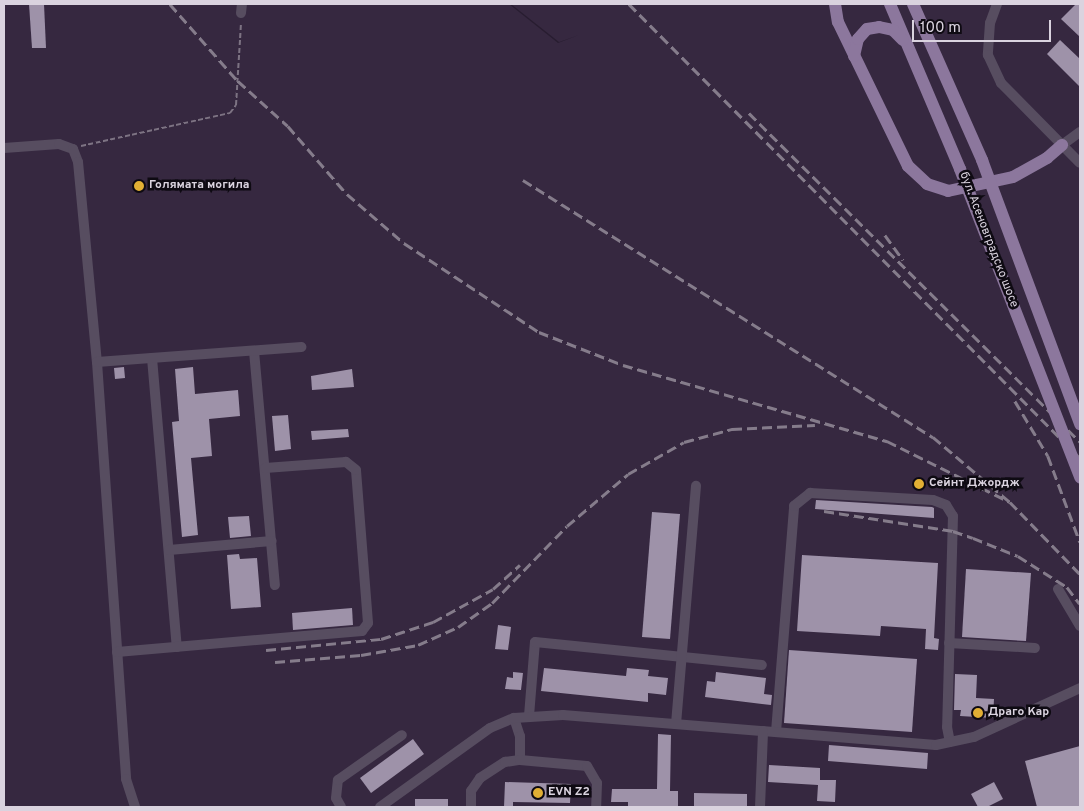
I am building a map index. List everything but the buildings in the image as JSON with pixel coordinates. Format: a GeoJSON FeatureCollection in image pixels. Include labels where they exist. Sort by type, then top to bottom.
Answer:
{"type":"FeatureCollection","features":[{"type":"Feature","properties":{"kind":"main road"},"geometry":{"type":"LineString","coordinates":[[834,4],[838,22],[908,166],[938,190],[948,191],[1013,177],[1047,158],[1062,145]]}},
{"type":"Feature","properties":{"kind":"main road","name":"бул. Асеновградско шосе"},"geometry":{"type":"LineString","coordinates":[[890,4],[960,169],[1080,477]]}},
{"type":"Feature","properties":{"kind":"main road","name":"бул. Асеновградско шосе"},"geometry":{"type":"LineString","coordinates":[[916,7],[982,160],[1080,424]]}},
{"type":"Feature","properties":{"kind":"main road"},"geometry":{"type":"LineString","coordinates":[[854,56],[858,39],[867,28],[893,30],[907,45]]}},
{"type":"Feature","properties":{"kind":"street"},"geometry":{"type":"LineString","coordinates":[[997,4],[990,23],[988,55],[1001,83],[1080,163]]}},
{"type":"Feature","properties":{"kind":"street"},"geometry":{"type":"LineString","coordinates":[[1062,145],[1080,132]]}},
{"type":"Feature","properties":{"kind":"street"},"geometry":{"type":"LineString","coordinates":[[4,148],[59,144],[72,149],[78,162],[97,362],[126,779],[136,807]]}},
{"type":"Feature","properties":{"kind":"street"},"geometry":{"type":"LineString","coordinates":[[97,362],[301,347]]}},
{"type":"Feature","properties":{"kind":"street"},"geometry":{"type":"LineString","coordinates":[[254,351],[275,585]]}},
{"type":"Feature","properties":{"kind":"street"},"geometry":{"type":"LineString","coordinates":[[152,358],[177,647]]}},
{"type":"Feature","properties":{"kind":"street"},"geometry":{"type":"LineString","coordinates":[[116,652],[362,630],[368,623],[356,470],[346,462],[265,468]]}},
{"type":"Feature","properties":{"kind":"street"},"geometry":{"type":"LineString","coordinates":[[676,724],[696,486]]}},
{"type":"Feature","properties":{"kind":"street"},"geometry":{"type":"LineString","coordinates":[[776,732],[794,506],[801,498],[810,493],[933,500],[946,505],[954,516],[947,727],[950,742]]}},
{"type":"Feature","properties":{"kind":"street"},"geometry":{"type":"LineString","coordinates":[[168,550],[272,541]]}},
{"type":"Feature","properties":{"kind":"street"},"geometry":{"type":"LineString","coordinates":[[1058,589],[1080,626]]}},
{"type":"Feature","properties":{"kind":"street"},"geometry":{"type":"LineString","coordinates":[[529,716],[536,642],[762,665]]}},
{"type":"Feature","properties":{"kind":"street"},"geometry":{"type":"LineString","coordinates":[[950,643],[1035,648]]}},
{"type":"Feature","properties":{"kind":"street"},"geometry":{"type":"LineString","coordinates":[[380,807],[490,728],[514,718],[529,716],[676,724],[936,745],[974,737],[1080,688]]}},
{"type":"Feature","properties":{"kind":"street"},"geometry":{"type":"LineString","coordinates":[[514,718],[520,736],[520,760]]}},
{"type":"Feature","properties":{"kind":"street"},"geometry":{"type":"LineString","coordinates":[[760,807],[763,731]]}},
{"type":"Feature","properties":{"kind":"street"},"geometry":{"type":"LineString","coordinates":[[340,807],[336,798],[338,780],[402,735]]}},
{"type":"Feature","properties":{"kind":"street"},"geometry":{"type":"LineString","coordinates":[[471,807],[471,791],[480,778],[505,762],[520,760],[587,766],[597,783],[596,807]]}},
{"type":"Feature","properties":{"kind":"path"},"geometry":{"type":"LineString","coordinates":[[72,149],[94,140],[230,113],[236,105],[242,8]]}},
{"type":"Feature","properties":{"kind":"shaded area"},"geometry":{"type":"Polygon","coordinates":[[[4,4],[509,4],[558,43],[579,35],[559,42],[511,4],[1080,4],[1080,807],[4,807],[4,4]]]}},
{"type":"Feature","properties":{"kind":"railway"},"geometry":{"type":"LineString","coordinates":[[170,4],[238,81],[288,126],[347,194],[404,243],[539,332],[623,365],[887,441],[1010,502]]}},
{"type":"Feature","properties":{"kind":"railway"},"geometry":{"type":"LineString","coordinates":[[629,4],[1080,458]]}},
{"type":"Feature","properties":{"kind":"railway"},"geometry":{"type":"LineString","coordinates":[[749,113],[1080,442]]}},
{"type":"Feature","properties":{"kind":"railway"},"geometry":{"type":"LineString","coordinates":[[523,180],[933,437],[1010,502],[1080,574]]}},
{"type":"Feature","properties":{"kind":"railway"},"geometry":{"type":"LineString","coordinates":[[885,235],[903,260]]}},
{"type":"Feature","properties":{"kind":"railway"},"geometry":{"type":"LineString","coordinates":[[1015,401],[1048,456],[1080,542]]}},
{"type":"Feature","properties":{"kind":"railway"},"geometry":{"type":"LineString","coordinates":[[275,662],[361,655],[418,645],[458,627],[492,603],[567,526],[628,474],[684,442],[732,429],[815,425]]}},
{"type":"Feature","properties":{"kind":"railway"},"geometry":{"type":"LineString","coordinates":[[824,511],[953,531],[973,538],[1018,556],[1067,587],[1080,604]]}},
{"type":"Feature","properties":{"kind":"railway"},"geometry":{"type":"LineString","coordinates":[[266,650],[381,639],[433,622],[493,589],[520,565]]}},
{"type":"Feature","properties":{"kind":"place","name":"Голямата могила"},"geometry":{"type":"Point","coordinates":[139,186]}},
{"type":"Feature","properties":{"kind":"place","name":"Сейнт Джордж"},"geometry":{"type":"Point","coordinates":[919,484]}},
{"type":"Feature","properties":{"kind":"place","name":"Драго Кар"},"geometry":{"type":"Point","coordinates":[978,713]}},
{"type":"Feature","properties":{"kind":"place","name":"EVN Z2"},"geometry":{"type":"Point","coordinates":[538,793]}}]}
